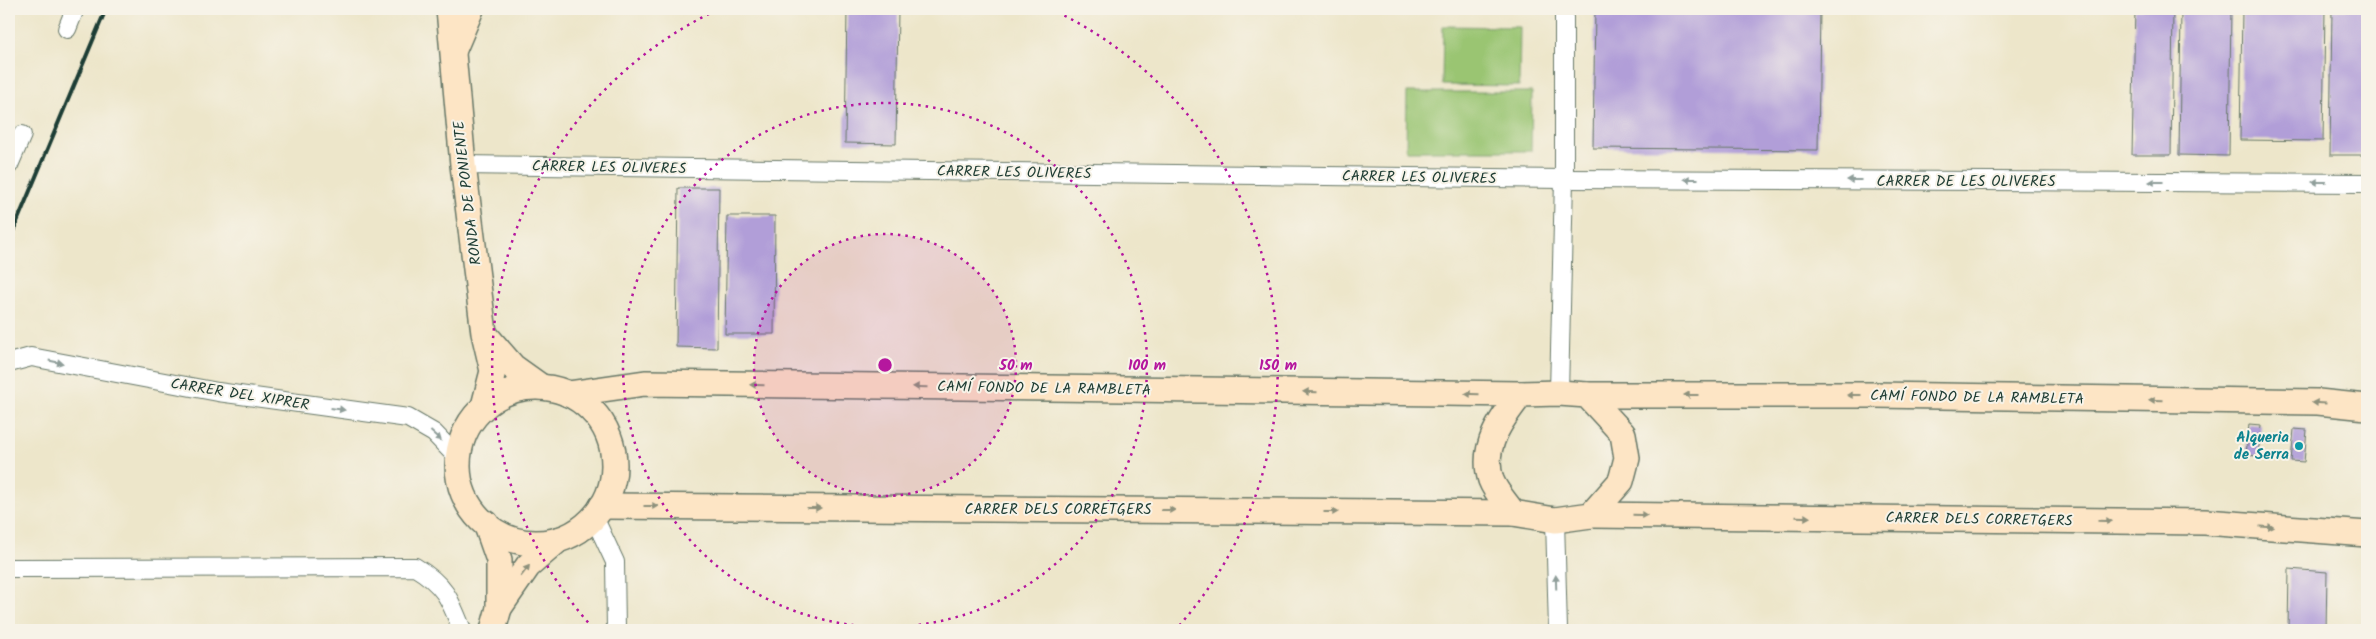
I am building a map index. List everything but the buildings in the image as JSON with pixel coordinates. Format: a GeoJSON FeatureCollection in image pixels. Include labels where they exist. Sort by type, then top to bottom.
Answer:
{"type":"FeatureCollection","features":[{"type":"Feature","properties":{"kind":"street"},"geometry":{"type":"LineString","coordinates":[[67,29],[76,9]]}},
{"type":"Feature","properties":{"kind":"street","name":"RONDA DE PONIENTE"},"geometry":{"type":"LineString","coordinates":[[449,9],[463,165],[484,333],[493,371],[484,406]]}},
{"type":"Feature","properties":{"kind":"street","name":"RONDA DE PONIENTE"},"geometry":{"type":"LineString","coordinates":[[452,53],[471,9]]}},
{"type":"Feature","properties":{"kind":"street"},"geometry":{"type":"LineString","coordinates":[[1559,393],[1564,179],[1564,9]]}},
{"type":"Feature","properties":{"kind":"street"},"geometry":{"type":"LineString","coordinates":[[9,165],[22,135]]}},
{"type":"Feature","properties":{"kind":"street","name":"CARRER LES OLIVERES"},"geometry":{"type":"LineString","coordinates":[[463,165],[1564,179]]}},
{"type":"Feature","properties":{"kind":"street","name":"CARRER DE LES OLIVERES"},"geometry":{"type":"LineString","coordinates":[[1564,179],[2367,182]]}},
{"type":"Feature","properties":{"kind":"street"},"geometry":{"type":"LineString","coordinates":[[484,333],[514,367],[541,387]]}},
{"type":"Feature","properties":{"kind":"street","name":"CARRER DEL XIPRER"},"geometry":{"type":"LineString","coordinates":[[9,363],[31,357],[218,392],[408,418],[434,433],[459,459]]}},
{"type":"Feature","properties":{"kind":"street","name":"CAMÍ FONDO DE LA RAMBLETA"},"geometry":{"type":"LineString","coordinates":[[568,394],[645,383],[1521,394]]}},
{"type":"Feature","properties":{"kind":"street"},"geometry":{"type":"LineString","coordinates":[[541,387],[568,394],[596,415],[609,438],[613,454],[612,481],[598,512],[573,534],[558,540],[531,544],[505,538],[474,515],[461,491],[457,468],[461,441],[467,428],[484,406],[514,390],[541,387]]}},
{"type":"Feature","properties":{"kind":"street"},"geometry":{"type":"LineString","coordinates":[[1559,393],[1587,395],[1623,434],[1627,458],[1621,481],[1591,514],[1555,520],[1513,513],[1492,480],[1488,453],[1497,424],[1521,394],[1559,393]]}},
{"type":"Feature","properties":{"kind":"street","name":"CAMÍ FONDO DE LA RAMBLETA"},"geometry":{"type":"LineString","coordinates":[[1587,395],[1904,396],[2318,402],[2367,407]]}},
{"type":"Feature","properties":{"kind":"street"},"geometry":{"type":"LineString","coordinates":[[598,512],[615,562],[616,630]]}},
{"type":"Feature","properties":{"kind":"street","name":"CARRER DELS CORRETGERS"},"geometry":{"type":"LineString","coordinates":[[598,512],[1513,513]]}},
{"type":"Feature","properties":{"kind":"street","name":"CARRER DELS CORRETGERS"},"geometry":{"type":"LineString","coordinates":[[1591,514],[2205,522],[2367,534]]}},
{"type":"Feature","properties":{"kind":"street"},"geometry":{"type":"LineString","coordinates":[[1555,520],[1558,630]]}},
{"type":"Feature","properties":{"kind":"street"},"geometry":{"type":"LineString","coordinates":[[486,523],[499,560],[496,619]]}},
{"type":"Feature","properties":{"kind":"street"},"geometry":{"type":"LineString","coordinates":[[496,619],[528,566],[558,540]]}},
{"type":"Feature","properties":{"kind":"street"},"geometry":{"type":"LineString","coordinates":[[9,568],[415,567],[434,579],[450,598],[462,630]]}},
{"type":"Feature","properties":{"kind":"green space"},"geometry":{"type":"Polygon","coordinates":[[[1443,26],[1520,27],[1519,86],[1442,85],[1443,26]]]}},
{"type":"Feature","properties":{"kind":"green space"},"geometry":{"type":"Polygon","coordinates":[[[1407,92],[1532,92],[1531,151],[1406,151],[1407,92]]]}},
{"type":"Feature","properties":{"kind":"railway"},"geometry":{"type":"LineString","coordinates":[[9,241],[106,9]]}},
{"type":"Feature","properties":{"kind":"place","name":"Alqueria de Serra"},"geometry":{"type":"Point","coordinates":[2299,446]}}]}
